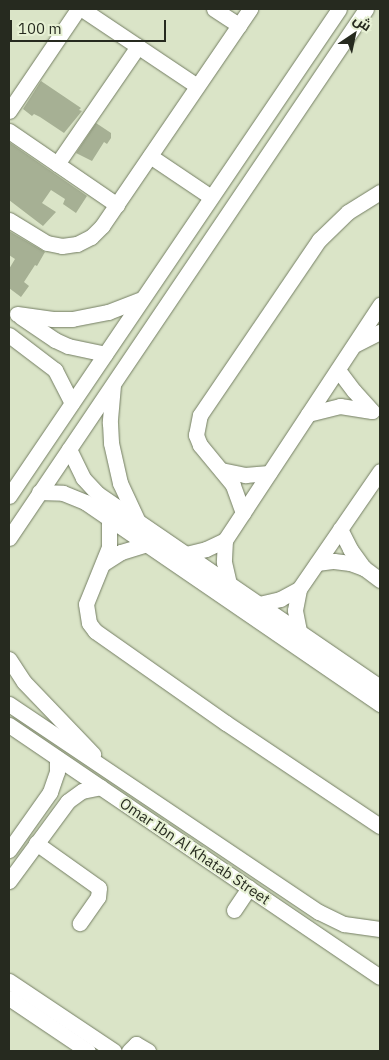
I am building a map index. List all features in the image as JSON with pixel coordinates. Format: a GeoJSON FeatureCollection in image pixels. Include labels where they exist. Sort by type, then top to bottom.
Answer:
{"type":"FeatureCollection","features":[{"type":"Feature","properties":{"kind":"street"},"geometry":{"type":"LineString","coordinates":[[9,111],[78,9]]}},
{"type":"Feature","properties":{"kind":"street"},"geometry":{"type":"LineString","coordinates":[[82,9],[197,86]]}},
{"type":"Feature","properties":{"kind":"street"},"geometry":{"type":"LineString","coordinates":[[214,9],[239,25]]}},
{"type":"Feature","properties":{"kind":"street"},"geometry":{"type":"LineString","coordinates":[[9,220],[47,243],[62,246],[78,244],[91,237],[102,226],[117,205],[250,9]]}},
{"type":"Feature","properties":{"kind":"street"},"geometry":{"type":"LineString","coordinates":[[9,496],[339,9]]}},
{"type":"Feature","properties":{"kind":"street"},"geometry":{"type":"LineString","coordinates":[[9,548],[11,534],[366,9]]}},
{"type":"Feature","properties":{"kind":"street"},"geometry":{"type":"LineString","coordinates":[[58,164],[138,46]]}},
{"type":"Feature","properties":{"kind":"street"},"geometry":{"type":"LineString","coordinates":[[308,54],[327,67]]}},
{"type":"Feature","properties":{"kind":"street"},"geometry":{"type":"LineString","coordinates":[[9,130],[117,205]]}},
{"type":"Feature","properties":{"kind":"street"},"geometry":{"type":"LineString","coordinates":[[150,156],[211,197]]}},
{"type":"Feature","properties":{"kind":"street"},"geometry":{"type":"LineString","coordinates":[[243,513],[237,494],[221,470],[200,445],[196,435],[200,414],[319,240],[340,218],[380,192]]}},
{"type":"Feature","properties":{"kind":"street"},"geometry":{"type":"LineString","coordinates":[[363,202],[380,201]]}},
{"type":"Feature","properties":{"kind":"street"},"geometry":{"type":"LineString","coordinates":[[13,311],[53,319],[72,319],[108,312],[142,299]]}},
{"type":"Feature","properties":{"kind":"street"},"geometry":{"type":"LineString","coordinates":[[186,554],[206,549],[225,540],[380,305]]}},
{"type":"Feature","properties":{"kind":"street"},"geometry":{"type":"LineString","coordinates":[[13,311],[55,340],[68,346],[105,354]]}},
{"type":"Feature","properties":{"kind":"street"},"geometry":{"type":"LineString","coordinates":[[354,345],[380,332]]}},
{"type":"Feature","properties":{"kind":"street"},"geometry":{"type":"LineString","coordinates":[[9,335],[55,370],[72,403]]}},
{"type":"Feature","properties":{"kind":"street"},"geometry":{"type":"LineString","coordinates":[[338,370],[354,392],[376,414]]}},
{"type":"Feature","properties":{"kind":"street"},"geometry":{"type":"LineString","coordinates":[[113,382],[110,423],[112,450],[120,483],[137,521]]}},
{"type":"Feature","properties":{"kind":"street"},"geometry":{"type":"LineString","coordinates":[[308,414],[340,406],[376,414]]}},
{"type":"Feature","properties":{"kind":"street"},"geometry":{"type":"LineString","coordinates":[[69,449],[77,469],[90,486],[137,521],[299,631],[352,676],[380,704]]}},
{"type":"Feature","properties":{"kind":"street"},"geometry":{"type":"LineString","coordinates":[[221,470],[244,475],[269,473]]}},
{"type":"Feature","properties":{"kind":"street"},"geometry":{"type":"LineString","coordinates":[[299,631],[295,610],[299,589],[380,471]]}},
{"type":"Feature","properties":{"kind":"street"},"geometry":{"type":"LineString","coordinates":[[39,492],[75,497],[109,517],[147,544],[352,676],[380,687]]}},
{"type":"Feature","properties":{"kind":"street"},"geometry":{"type":"LineString","coordinates":[[109,517],[110,539],[104,562],[86,604],[89,623],[95,631],[226,723],[380,826]]}},
{"type":"Feature","properties":{"kind":"street"},"geometry":{"type":"LineString","coordinates":[[340,529],[350,549],[364,568],[380,580]]}},
{"type":"Feature","properties":{"kind":"street"},"geometry":{"type":"LineString","coordinates":[[225,540],[224,562],[228,583]]}},
{"type":"Feature","properties":{"kind":"street"},"geometry":{"type":"LineString","coordinates":[[104,562],[121,552],[147,544]]}},
{"type":"Feature","properties":{"kind":"street"},"geometry":{"type":"LineString","coordinates":[[317,563],[342,562],[364,568]]}},
{"type":"Feature","properties":{"kind":"street"},"geometry":{"type":"LineString","coordinates":[[259,604],[280,599],[299,589]]}},
{"type":"Feature","properties":{"kind":"street"},"geometry":{"type":"LineString","coordinates":[[9,660],[24,682],[105,769]]}},
{"type":"Feature","properties":{"kind":"street","name":"Omar Ibn Al Khatab Street"},"geometry":{"type":"LineString","coordinates":[[9,704],[326,917],[344,924],[380,930]]}},
{"type":"Feature","properties":{"kind":"street","name":"Omar Ibn Al Khatab Street"},"geometry":{"type":"LineString","coordinates":[[9,725],[380,977]]}},
{"type":"Feature","properties":{"kind":"street"},"geometry":{"type":"LineString","coordinates":[[9,850],[50,792],[57,772],[57,758]]}},
{"type":"Feature","properties":{"kind":"street"},"geometry":{"type":"LineString","coordinates":[[9,881],[68,801],[89,788],[101,787]]}},
{"type":"Feature","properties":{"kind":"street"},"geometry":{"type":"LineString","coordinates":[[186,845],[196,830]]}},
{"type":"Feature","properties":{"kind":"street"},"geometry":{"type":"LineString","coordinates":[[36,843],[99,888],[98,897],[80,923]]}},
{"type":"Feature","properties":{"kind":"street"},"geometry":{"type":"LineString","coordinates":[[234,910],[249,888]]}},
{"type":"Feature","properties":{"kind":"street"},"geometry":{"type":"LineString","coordinates":[[9,981],[88,1051]]}},
{"type":"Feature","properties":{"kind":"street"},"geometry":{"type":"LineString","coordinates":[[9,998],[114,1051]]}},
{"type":"Feature","properties":{"kind":"street"},"geometry":{"type":"LineString","coordinates":[[129,1051],[136,1044],[148,1051]]}},
{"type":"Feature","properties":{"kind":"building"},"geometry":{"type":"Polygon","coordinates":[[[41,81],[81,108],[79,110],[82,111],[64,133],[40,117],[34,114],[32,116],[23,109],[41,81]]]}},
{"type":"Feature","properties":{"kind":"building"},"geometry":{"type":"Polygon","coordinates":[[[96,123],[111,133],[111,138],[107,144],[104,142],[92,161],[76,153],[96,123]]]}},
{"type":"Feature","properties":{"kind":"building"},"geometry":{"type":"Polygon","coordinates":[[[9,142],[87,196],[76,213],[63,204],[65,199],[51,190],[42,203],[56,212],[43,226],[9,200],[9,142]]]}},
{"type":"Feature","properties":{"kind":"building"},"geometry":{"type":"Polygon","coordinates":[[[9,231],[45,252],[24,282],[29,286],[21,297],[9,288],[9,269],[15,259],[9,255],[9,231]]]}}]}
